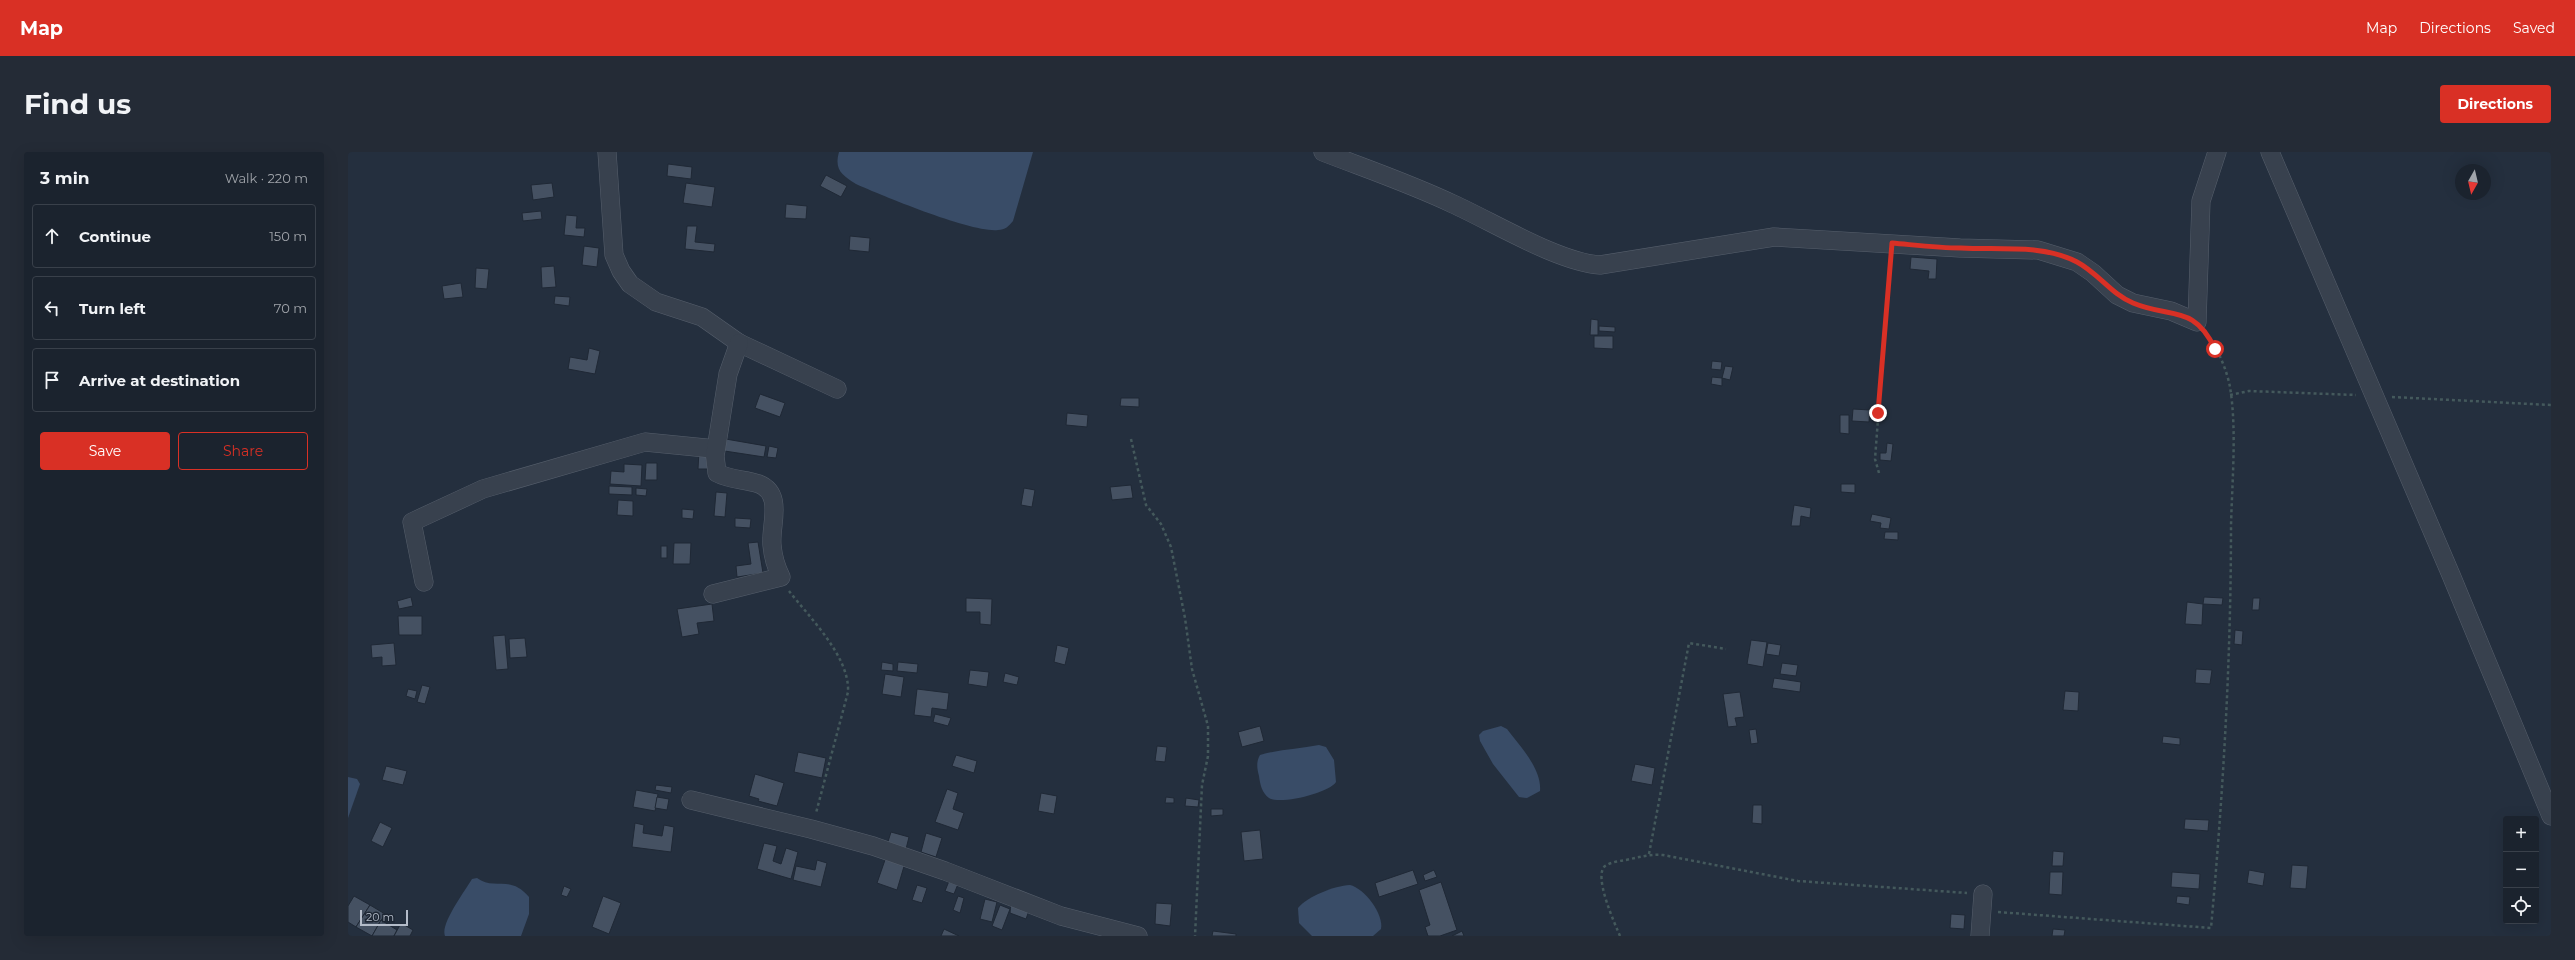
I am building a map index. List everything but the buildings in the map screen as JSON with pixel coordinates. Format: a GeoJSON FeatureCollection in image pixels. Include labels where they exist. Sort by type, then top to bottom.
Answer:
{"type":"FeatureCollection","features":[{"type":"Feature","properties":{"kind":"street"},"geometry":{"type":"LineString","coordinates":[[607,152],[614,255],[620,271],[630,284],[656,302],[702,317],[739,344],[838,389]]}},
{"type":"Feature","properties":{"kind":"street"},"geometry":{"type":"LineString","coordinates":[[1323,152],[1451,203],[1570,259],[1588,264],[1600,265],[1774,237],[1960,248],[2038,250],[2077,262],[2093,273],[2117,294],[2133,303],[2171,311],[2197,322],[2201,201],[2216,152]]}},
{"type":"Feature","properties":{"kind":"street"},"geometry":{"type":"LineString","coordinates":[[2270,152],[2451,575],[2551,816]]}},
{"type":"Feature","properties":{"kind":"street"},"geometry":{"type":"LineString","coordinates":[[712,594],[781,577],[774,561],[771,543],[775,506],[768,490],[759,484],[726,477],[717,473],[716,449],[728,374],[739,344]]}},
{"type":"Feature","properties":{"kind":"street"},"geometry":{"type":"LineString","coordinates":[[424,582],[412,522],[483,489],[645,442],[716,449]]}},
{"type":"Feature","properties":{"kind":"street"},"geometry":{"type":"LineString","coordinates":[[691,800],[811,829],[938,868],[1100,932],[1138,936]]}},
{"type":"Feature","properties":{"kind":"street"},"geometry":{"type":"LineString","coordinates":[[1980,936],[1982,903]]}},
{"type":"Feature","properties":{"kind":"path"},"geometry":{"type":"LineString","coordinates":[[1879,473],[1875,459],[1892,243]]}},
{"type":"Feature","properties":{"kind":"path"},"geometry":{"type":"LineString","coordinates":[[1620,936],[1601,883],[1601,872],[1604,867],[1611,863],[1649,854],[1663,854],[1798,881],[2211,928],[2227,712],[2231,597],[2232,425],[2227,380],[2210,337],[2197,322]]}},
{"type":"Feature","properties":{"kind":"path"},"geometry":{"type":"LineString","coordinates":[[1131,439],[1146,505],[1161,524],[1171,546],[1186,618],[1192,669],[1208,726],[1208,756],[1202,785],[1195,936]]}},
{"type":"Feature","properties":{"kind":"path"},"geometry":{"type":"LineString","coordinates":[[781,577],[840,658],[849,681],[843,714],[811,829]]}},
{"type":"Feature","properties":{"kind":"path"},"geometry":{"type":"LineString","coordinates":[[1649,854],[1689,643],[1726,649]]}},
{"type":"Feature","properties":{"kind":"water"},"geometry":{"type":"Polygon","coordinates":[[[839,152],[1033,152],[1013,221],[1007,227],[998,230],[969,226],[927,213],[856,184],[843,175],[838,168],[839,152]]]}},
{"type":"Feature","properties":{"kind":"water"},"geometry":{"type":"Polygon","coordinates":[[[1501,726],[1507,729],[1524,750],[1538,774],[1540,791],[1527,798],[1519,797],[1493,764],[1480,741],[1479,735],[1483,731],[1501,726]]]}},
{"type":"Feature","properties":{"kind":"water"},"geometry":{"type":"Polygon","coordinates":[[[1319,745],[1326,747],[1334,760],[1336,782],[1332,786],[1315,794],[1293,799],[1275,800],[1269,798],[1265,794],[1260,782],[1257,763],[1260,755],[1275,751],[1319,745]]]}},
{"type":"Feature","properties":{"kind":"water"},"geometry":{"type":"Polygon","coordinates":[[[348,777],[357,779],[360,784],[348,818],[348,777]]]}},
{"type":"Feature","properties":{"kind":"water"},"geometry":{"type":"Polygon","coordinates":[[[477,878],[483,882],[509,884],[515,886],[529,897],[529,914],[521,936],[445,936],[444,931],[446,924],[454,908],[472,879],[477,878]]]}},
{"type":"Feature","properties":{"kind":"water"},"geometry":{"type":"Polygon","coordinates":[[[1350,885],[1367,896],[1376,909],[1381,923],[1381,929],[1373,936],[1312,936],[1299,923],[1298,908],[1308,899],[1337,887],[1350,885]]]}},
{"type":"Feature","properties":{"kind":"route"},"geometry":{"type":"LineString","coordinates":[[1878,413],[1892,243],[1960,248],[2038,250],[2057,255],[2077,262],[2093,273],[2117,294],[2133,303],[2149,308],[2171,311],[2197,322],[2210,337],[2215,349]]}}]}
